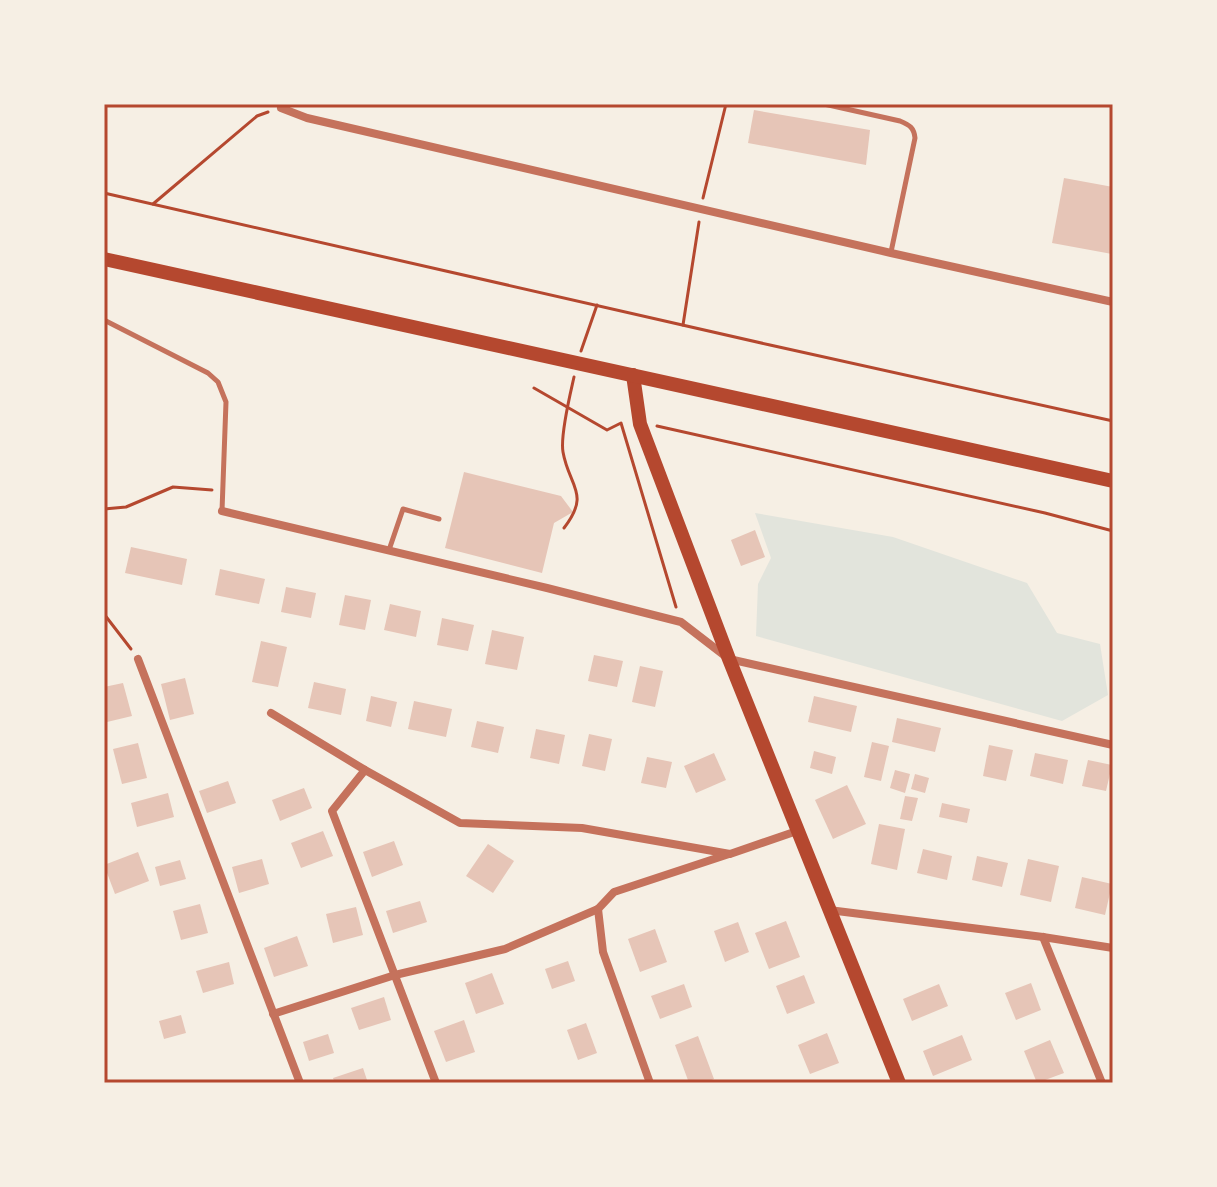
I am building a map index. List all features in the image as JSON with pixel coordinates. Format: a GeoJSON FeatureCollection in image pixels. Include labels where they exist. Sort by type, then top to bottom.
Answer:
{"type":"FeatureCollection","features":[{"type":"Feature","properties":{"kind":"main road"},"geometry":{"type":"LineString","coordinates":[[104,259],[1113,481]]}},
{"type":"Feature","properties":{"kind":"main road"},"geometry":{"type":"LineString","coordinates":[[633,375],[640,424],[729,659],[899,1083]]}},
{"type":"Feature","properties":{"kind":"street"},"geometry":{"type":"LineString","coordinates":[[281,106],[307,118],[1113,302]]}},
{"type":"Feature","properties":{"kind":"street"},"geometry":{"type":"LineString","coordinates":[[222,511],[681,622],[729,659],[1113,745]]}},
{"type":"Feature","properties":{"kind":"street"},"geometry":{"type":"LineString","coordinates":[[138,659],[300,1083]]}},
{"type":"Feature","properties":{"kind":"street"},"geometry":{"type":"LineString","coordinates":[[271,713],[460,823],[582,828],[730,854]]}},
{"type":"Feature","properties":{"kind":"street"},"geometry":{"type":"LineString","coordinates":[[365,770],[332,811],[436,1083]]}},
{"type":"Feature","properties":{"kind":"street"},"geometry":{"type":"LineString","coordinates":[[273,1014],[395,975],[505,949],[598,909],[614,892],[797,831]]}},
{"type":"Feature","properties":{"kind":"street"},"geometry":{"type":"LineString","coordinates":[[598,909],[603,952],[650,1083]]}},
{"type":"Feature","properties":{"kind":"street"},"geometry":{"type":"LineString","coordinates":[[829,910],[1113,948]]}},
{"type":"Feature","properties":{"kind":"street"},"geometry":{"type":"LineString","coordinates":[[1043,937],[1102,1083]]}},
{"type":"Feature","properties":{"kind":"lane"},"geometry":{"type":"LineString","coordinates":[[824,104],[900,121],[914,130],[915,138],[891,253]]}},
{"type":"Feature","properties":{"kind":"lane"},"geometry":{"type":"LineString","coordinates":[[104,320],[208,373],[218,382],[226,402],[222,511]]}},
{"type":"Feature","properties":{"kind":"lane"},"geometry":{"type":"LineString","coordinates":[[389,551],[403,509],[439,519]]}},
{"type":"Feature","properties":{"kind":"path"},"geometry":{"type":"LineString","coordinates":[[683,325],[701,208],[726,104]]}},
{"type":"Feature","properties":{"kind":"path"},"geometry":{"type":"LineString","coordinates":[[153,204],[257,116],[281,106]]}},
{"type":"Feature","properties":{"kind":"path"},"geometry":{"type":"LineString","coordinates":[[104,193],[1113,421]]}},
{"type":"Feature","properties":{"kind":"path"},"geometry":{"type":"LineString","coordinates":[[564,528],[575,514],[578,498],[562,450],[567,408],[597,305]]}},
{"type":"Feature","properties":{"kind":"path"},"geometry":{"type":"LineString","coordinates":[[534,388],[607,430],[621,423],[681,622]]}},
{"type":"Feature","properties":{"kind":"path"},"geometry":{"type":"LineString","coordinates":[[660,426],[1030,509],[1113,531]]}},
{"type":"Feature","properties":{"kind":"path"},"geometry":{"type":"LineString","coordinates":[[104,509],[126,507],[173,487],[223,490]]}},
{"type":"Feature","properties":{"kind":"path"},"geometry":{"type":"LineString","coordinates":[[104,614],[138,659]]}},
{"type":"Feature","properties":{"kind":"shaded area"},"geometry":{"type":"Polygon","coordinates":[[[755,513],[893,537],[1027,583],[1057,633],[1100,644],[1108,695],[1062,721],[756,636],[758,584],[771,558],[755,513]]]}},
{"type":"Feature","properties":{"kind":"building"},"geometry":{"type":"Polygon","coordinates":[[[754,110],[870,130],[866,165],[748,143],[754,110]]]}},
{"type":"Feature","properties":{"kind":"building"},"geometry":{"type":"Polygon","coordinates":[[[1064,178],[1113,187],[1112,254],[1052,243],[1064,178]]]}},
{"type":"Feature","properties":{"kind":"building"},"geometry":{"type":"Polygon","coordinates":[[[464,472],[561,496],[573,512],[554,523],[542,573],[445,548],[464,472]]]}},
{"type":"Feature","properties":{"kind":"building"},"geometry":{"type":"Polygon","coordinates":[[[755,530],[765,557],[741,566],[731,540],[755,530]]]}},
{"type":"Feature","properties":{"kind":"building"},"geometry":{"type":"Polygon","coordinates":[[[131,547],[187,559],[182,585],[125,573],[131,547]]]}},
{"type":"Feature","properties":{"kind":"building"},"geometry":{"type":"Polygon","coordinates":[[[220,569],[265,579],[259,604],[215,595],[220,569]]]}},
{"type":"Feature","properties":{"kind":"building"},"geometry":{"type":"Polygon","coordinates":[[[286,587],[316,593],[311,618],[281,612],[286,587]]]}},
{"type":"Feature","properties":{"kind":"building"},"geometry":{"type":"Polygon","coordinates":[[[345,595],[371,600],[365,630],[339,625],[345,595]]]}},
{"type":"Feature","properties":{"kind":"building"},"geometry":{"type":"Polygon","coordinates":[[[390,604],[421,611],[416,637],[384,630],[390,604]]]}},
{"type":"Feature","properties":{"kind":"building"},"geometry":{"type":"Polygon","coordinates":[[[442,618],[474,625],[468,651],[437,645],[442,618]]]}},
{"type":"Feature","properties":{"kind":"building"},"geometry":{"type":"Polygon","coordinates":[[[492,630],[524,637],[517,670],[485,664],[492,630]]]}},
{"type":"Feature","properties":{"kind":"building"},"geometry":{"type":"Polygon","coordinates":[[[261,641],[287,647],[278,687],[252,682],[261,641]]]}},
{"type":"Feature","properties":{"kind":"building"},"geometry":{"type":"Polygon","coordinates":[[[594,655],[623,661],[617,687],[588,681],[594,655]]]}},
{"type":"Feature","properties":{"kind":"building"},"geometry":{"type":"Polygon","coordinates":[[[640,666],[663,671],[655,707],[632,702],[640,666]]]}},
{"type":"Feature","properties":{"kind":"building"},"geometry":{"type":"Polygon","coordinates":[[[185,678],[194,714],[170,720],[161,684],[185,678]]]}},
{"type":"Feature","properties":{"kind":"building"},"geometry":{"type":"Polygon","coordinates":[[[314,682],[346,689],[341,715],[308,708],[314,682]]]}},
{"type":"Feature","properties":{"kind":"building"},"geometry":{"type":"Polygon","coordinates":[[[123,683],[132,716],[107,722],[104,687],[123,683]]]}},
{"type":"Feature","properties":{"kind":"building"},"geometry":{"type":"Polygon","coordinates":[[[371,696],[397,702],[391,727],[366,721],[371,696]]]}},
{"type":"Feature","properties":{"kind":"building"},"geometry":{"type":"Polygon","coordinates":[[[814,696],[857,706],[851,732],[808,722],[814,696]]]}},
{"type":"Feature","properties":{"kind":"building"},"geometry":{"type":"Polygon","coordinates":[[[414,701],[452,709],[446,737],[408,729],[414,701]]]}},
{"type":"Feature","properties":{"kind":"building"},"geometry":{"type":"Polygon","coordinates":[[[897,718],[941,728],[935,752],[892,742],[897,718]]]}},
{"type":"Feature","properties":{"kind":"building"},"geometry":{"type":"Polygon","coordinates":[[[477,721],[504,727],[498,753],[471,747],[477,721]]]}},
{"type":"Feature","properties":{"kind":"building"},"geometry":{"type":"Polygon","coordinates":[[[536,729],[565,735],[559,764],[530,758],[536,729]]]}},
{"type":"Feature","properties":{"kind":"building"},"geometry":{"type":"Polygon","coordinates":[[[589,734],[612,739],[605,771],[582,766],[589,734]]]}},
{"type":"Feature","properties":{"kind":"building"},"geometry":{"type":"Polygon","coordinates":[[[872,742],[889,746],[881,781],[864,777],[872,742]]]}},
{"type":"Feature","properties":{"kind":"building"},"geometry":{"type":"Polygon","coordinates":[[[138,743],[147,778],[122,784],[113,749],[138,743]]]}},
{"type":"Feature","properties":{"kind":"building"},"geometry":{"type":"Polygon","coordinates":[[[989,745],[1013,750],[1006,781],[983,776],[989,745]]]}},
{"type":"Feature","properties":{"kind":"building"},"geometry":{"type":"Polygon","coordinates":[[[814,751],[836,757],[832,774],[810,768],[814,751]]]}},
{"type":"Feature","properties":{"kind":"building"},"geometry":{"type":"Polygon","coordinates":[[[714,753],[726,780],[696,793],[684,766],[714,753]]]}},
{"type":"Feature","properties":{"kind":"building"},"geometry":{"type":"Polygon","coordinates":[[[1035,753],[1068,760],[1063,784],[1030,776],[1035,753]]]}},
{"type":"Feature","properties":{"kind":"building"},"geometry":{"type":"Polygon","coordinates":[[[647,757],[672,762],[666,788],[641,783],[647,757]]]}},
{"type":"Feature","properties":{"kind":"building"},"geometry":{"type":"Polygon","coordinates":[[[1088,760],[1112,765],[1106,791],[1082,786],[1088,760]]]}},
{"type":"Feature","properties":{"kind":"building"},"geometry":{"type":"Polygon","coordinates":[[[895,770],[910,774],[905,793],[890,788],[895,770]]]}},
{"type":"Feature","properties":{"kind":"building"},"geometry":{"type":"Polygon","coordinates":[[[915,774],[929,778],[925,793],[911,789],[915,774]]]}},
{"type":"Feature","properties":{"kind":"building"},"geometry":{"type":"Polygon","coordinates":[[[228,781],[236,803],[207,813],[199,791],[228,781]]]}},
{"type":"Feature","properties":{"kind":"building"},"geometry":{"type":"Polygon","coordinates":[[[847,785],[866,824],[833,839],[815,800],[847,785]]]}},
{"type":"Feature","properties":{"kind":"building"},"geometry":{"type":"Polygon","coordinates":[[[304,788],[312,808],[280,821],[272,800],[304,788]]]}},
{"type":"Feature","properties":{"kind":"building"},"geometry":{"type":"Polygon","coordinates":[[[168,793],[174,817],[137,827],[131,803],[168,793]]]}},
{"type":"Feature","properties":{"kind":"building"},"geometry":{"type":"Polygon","coordinates":[[[905,796],[918,798],[912,821],[900,819],[905,796]]]}},
{"type":"Feature","properties":{"kind":"building"},"geometry":{"type":"Polygon","coordinates":[[[942,803],[970,809],[967,823],[939,817],[942,803]]]}},
{"type":"Feature","properties":{"kind":"building"},"geometry":{"type":"Polygon","coordinates":[[[879,824],[905,829],[897,870],[871,864],[879,824]]]}},
{"type":"Feature","properties":{"kind":"building"},"geometry":{"type":"Polygon","coordinates":[[[323,831],[333,856],[301,868],[291,843],[323,831]]]}},
{"type":"Feature","properties":{"kind":"building"},"geometry":{"type":"Polygon","coordinates":[[[394,841],[403,865],[372,877],[363,852],[394,841]]]}},
{"type":"Feature","properties":{"kind":"building"},"geometry":{"type":"Polygon","coordinates":[[[488,844],[514,861],[493,893],[466,876],[488,844]]]}},
{"type":"Feature","properties":{"kind":"building"},"geometry":{"type":"Polygon","coordinates":[[[923,849],[952,856],[947,880],[917,873],[923,849]]]}},
{"type":"Feature","properties":{"kind":"building"},"geometry":{"type":"Polygon","coordinates":[[[138,852],[149,881],[115,894],[104,865],[138,852]]]}},
{"type":"Feature","properties":{"kind":"building"},"geometry":{"type":"Polygon","coordinates":[[[977,856],[1008,863],[1002,887],[972,880],[977,856]]]}},
{"type":"Feature","properties":{"kind":"building"},"geometry":{"type":"Polygon","coordinates":[[[262,859],[269,884],[239,893],[232,867],[262,859]]]}},
{"type":"Feature","properties":{"kind":"building"},"geometry":{"type":"Polygon","coordinates":[[[1028,859],[1059,866],[1051,902],[1020,895],[1028,859]]]}},
{"type":"Feature","properties":{"kind":"building"},"geometry":{"type":"Polygon","coordinates":[[[180,860],[186,879],[160,886],[155,867],[180,860]]]}},
{"type":"Feature","properties":{"kind":"building"},"geometry":{"type":"Polygon","coordinates":[[[1082,877],[1112,884],[1105,915],[1075,908],[1082,877]]]}},
{"type":"Feature","properties":{"kind":"building"},"geometry":{"type":"Polygon","coordinates":[[[420,901],[427,922],[393,933],[386,911],[420,901]]]}},
{"type":"Feature","properties":{"kind":"building"},"geometry":{"type":"Polygon","coordinates":[[[200,904],[208,933],[181,940],[173,911],[200,904]]]}},
{"type":"Feature","properties":{"kind":"building"},"geometry":{"type":"Polygon","coordinates":[[[356,907],[363,935],[333,943],[326,914],[356,907]]]}},
{"type":"Feature","properties":{"kind":"building"},"geometry":{"type":"Polygon","coordinates":[[[786,921],[800,957],[769,969],[755,933],[786,921]]]}},
{"type":"Feature","properties":{"kind":"building"},"geometry":{"type":"Polygon","coordinates":[[[738,922],[749,952],[725,962],[714,931],[738,922]]]}},
{"type":"Feature","properties":{"kind":"building"},"geometry":{"type":"Polygon","coordinates":[[[655,929],[667,962],[640,972],[628,939],[655,929]]]}},
{"type":"Feature","properties":{"kind":"building"},"geometry":{"type":"Polygon","coordinates":[[[297,936],[308,966],[274,977],[264,948],[297,936]]]}},
{"type":"Feature","properties":{"kind":"building"},"geometry":{"type":"Polygon","coordinates":[[[568,961],[575,981],[552,989],[545,969],[568,961]]]}},
{"type":"Feature","properties":{"kind":"building"},"geometry":{"type":"Polygon","coordinates":[[[229,962],[234,984],[203,993],[196,971],[229,962]]]}},
{"type":"Feature","properties":{"kind":"building"},"geometry":{"type":"Polygon","coordinates":[[[492,973],[504,1004],[476,1014],[465,983],[492,973]]]}},
{"type":"Feature","properties":{"kind":"building"},"geometry":{"type":"Polygon","coordinates":[[[804,975],[815,1003],[787,1014],[776,986],[804,975]]]}},
{"type":"Feature","properties":{"kind":"building"},"geometry":{"type":"Polygon","coordinates":[[[1031,983],[1041,1010],[1016,1020],[1005,993],[1031,983]]]}},
{"type":"Feature","properties":{"kind":"building"},"geometry":{"type":"Polygon","coordinates":[[[684,984],[692,1007],[660,1019],[651,996],[684,984]]]}},
{"type":"Feature","properties":{"kind":"building"},"geometry":{"type":"Polygon","coordinates":[[[939,984],[948,1006],[912,1021],[903,999],[939,984]]]}},
{"type":"Feature","properties":{"kind":"building"},"geometry":{"type":"Polygon","coordinates":[[[384,997],[391,1020],[359,1030],[351,1008],[384,997]]]}},
{"type":"Feature","properties":{"kind":"building"},"geometry":{"type":"Polygon","coordinates":[[[181,1015],[186,1033],[164,1039],[159,1021],[181,1015]]]}},
{"type":"Feature","properties":{"kind":"building"},"geometry":{"type":"Polygon","coordinates":[[[464,1020],[475,1052],[446,1062],[434,1031],[464,1020]]]}},
{"type":"Feature","properties":{"kind":"building"},"geometry":{"type":"Polygon","coordinates":[[[586,1023],[597,1053],[578,1060],[567,1030],[586,1023]]]}},
{"type":"Feature","properties":{"kind":"building"},"geometry":{"type":"Polygon","coordinates":[[[827,1033],[839,1063],[810,1074],[798,1045],[827,1033]]]}},
{"type":"Feature","properties":{"kind":"building"},"geometry":{"type":"Polygon","coordinates":[[[328,1034],[334,1053],[309,1061],[303,1042],[328,1034]]]}},
{"type":"Feature","properties":{"kind":"building"},"geometry":{"type":"Polygon","coordinates":[[[962,1035],[972,1060],[933,1076],[923,1051],[962,1035]]]}},
{"type":"Feature","properties":{"kind":"building"},"geometry":{"type":"Polygon","coordinates":[[[698,1036],[714,1079],[689,1083],[675,1045],[698,1036]]]}},
{"type":"Feature","properties":{"kind":"building"},"geometry":{"type":"Polygon","coordinates":[[[1050,1040],[1064,1073],[1037,1083],[1024,1051],[1050,1040]]]}},
{"type":"Feature","properties":{"kind":"building"},"geometry":{"type":"Polygon","coordinates":[[[363,1068],[368,1083],[335,1083],[333,1078],[363,1068]]]}}]}
